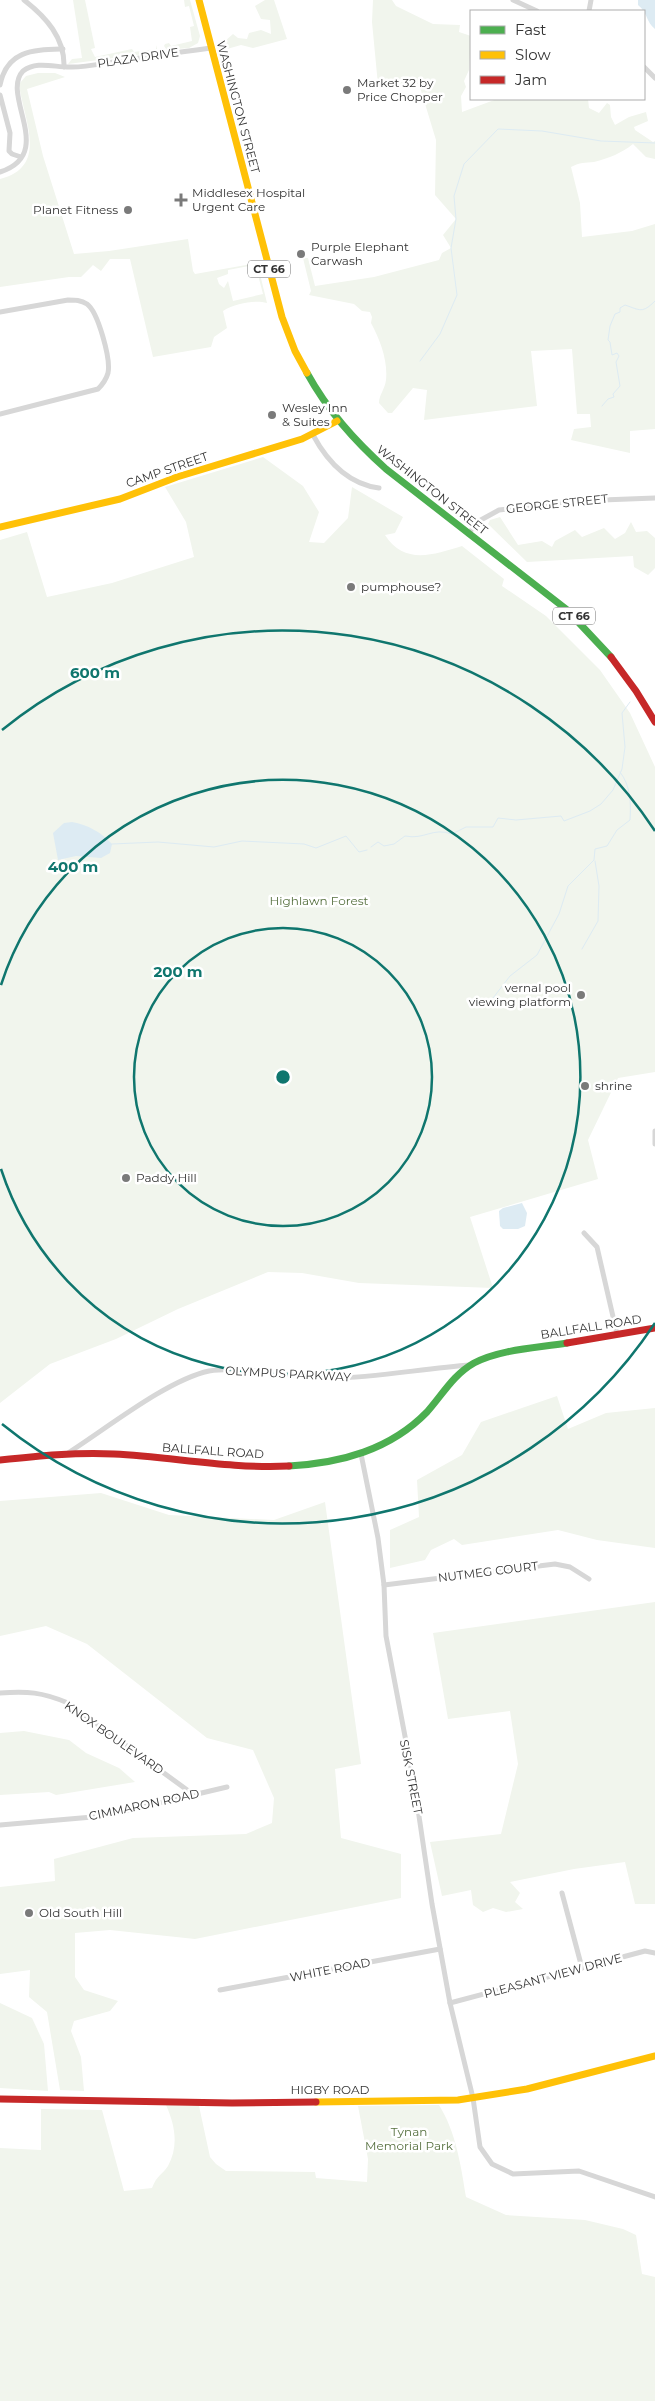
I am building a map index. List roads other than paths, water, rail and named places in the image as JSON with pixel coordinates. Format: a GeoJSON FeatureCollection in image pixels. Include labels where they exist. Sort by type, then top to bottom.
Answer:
{"type":"FeatureCollection","features":[{"type":"Feature","properties":{"kind":"main road","name":"WASHINGTON STREET"},"geometry":{"type":"LineString","coordinates":[[199,0],[282,317],[295,351],[310,381],[337,421],[372,457],[566,609],[592,634],[626,675],[655,722]]}},
{"type":"Feature","properties":{"kind":"main road","name":"CAMP STREET"},"geometry":{"type":"LineString","coordinates":[[0,527],[120,499],[176,476],[255,455],[312,435],[337,421]]}},
{"type":"Feature","properties":{"kind":"main road","name":"BALLFALL ROAD"},"geometry":{"type":"LineString","coordinates":[[0,1460],[68,1453],[116,1454],[250,1467],[317,1463],[361,1454],[380,1447],[411,1425],[431,1407],[451,1380],[471,1365],[490,1356],[655,1328]]}},
{"type":"Feature","properties":{"kind":"main road","name":"HIGBY ROAD"},"geometry":{"type":"LineString","coordinates":[[0,2099],[232,2103],[410,2102],[473,2098],[526,2089],[655,2056]]}},
{"type":"Feature","properties":{"kind":"street"},"geometry":{"type":"LineString","coordinates":[[24,0],[49,24],[63,49],[64,67]]}},
{"type":"Feature","properties":{"kind":"street"},"geometry":{"type":"LineString","coordinates":[[513,0],[535,10]]}},
{"type":"Feature","properties":{"kind":"street","name":"PLAZA DRIVE"},"geometry":{"type":"LineString","coordinates":[[21,156],[24,137],[14,95],[15,81],[21,73],[30,67],[40,65],[64,67],[211,48]]}},
{"type":"Feature","properties":{"kind":"street"},"geometry":{"type":"LineString","coordinates":[[0,85],[6,66],[27,52],[63,49]]}},
{"type":"Feature","properties":{"kind":"street"},"geometry":{"type":"LineString","coordinates":[[0,62],[6,66]]}},
{"type":"Feature","properties":{"kind":"street"},"geometry":{"type":"LineString","coordinates":[[645,68],[655,78]]}},
{"type":"Feature","properties":{"kind":"street"},"geometry":{"type":"LineString","coordinates":[[0,95],[10,132],[9,151],[12,154],[21,156],[12,167],[0,172]]}},
{"type":"Feature","properties":{"kind":"street"},"geometry":{"type":"LineString","coordinates":[[0,312],[68,300],[79,300],[87,304],[97,317],[108,371],[105,382],[98,389],[0,414]]}},
{"type":"Feature","properties":{"kind":"street"},"geometry":{"type":"LineString","coordinates":[[312,435],[329,460],[342,473],[358,482],[378,488]]}},
{"type":"Feature","properties":{"kind":"street","name":"GEORGE STREET"},"geometry":{"type":"LineString","coordinates":[[468,534],[479,521],[499,510],[576,501],[655,498]]}},
{"type":"Feature","properties":{"kind":"street"},"geometry":{"type":"LineString","coordinates":[[655,1131],[655,1144]]}},
{"type":"Feature","properties":{"kind":"street"},"geometry":{"type":"LineString","coordinates":[[584,1233],[597,1247],[617,1334]]}},
{"type":"Feature","properties":{"kind":"street","name":"OLYMPUS PARKWAY"},"geometry":{"type":"LineString","coordinates":[[68,1453],[169,1388],[190,1377],[210,1371],[231,1370],[304,1377],[354,1377],[471,1365]]}},
{"type":"Feature","properties":{"kind":"street","name":"SISK STREET"},"geometry":{"type":"LineString","coordinates":[[361,1454],[375,1520],[384,1585],[386,1636],[415,1789],[440,1949],[450,2003],[473,2098],[480,2147],[497,2168],[513,2174],[579,2171],[655,2197]]}},
{"type":"Feature","properties":{"kind":"street","name":"NUTMEG COURT"},"geometry":{"type":"LineString","coordinates":[[384,1585],[555,1564],[578,1570],[590,1579]]}},
{"type":"Feature","properties":{"kind":"street","name":"KNOX BOULEVARD"},"geometry":{"type":"LineString","coordinates":[[0,1693],[27,1691],[48,1694],[68,1703],[194,1795]]}},
{"type":"Feature","properties":{"kind":"street","name":"CIMMARON ROAD"},"geometry":{"type":"LineString","coordinates":[[0,1825],[104,1816],[227,1787]]}},
{"type":"Feature","properties":{"kind":"street"},"geometry":{"type":"LineString","coordinates":[[562,1893],[582,1968]]}},
{"type":"Feature","properties":{"kind":"street","name":"WHITE ROAD"},"geometry":{"type":"LineString","coordinates":[[220,1990],[440,1949]]}},
{"type":"Feature","properties":{"kind":"street","name":"PLEASANT VIEW DRIVE"},"geometry":{"type":"LineString","coordinates":[[450,2003],[645,1952],[655,1953]]}},
{"type":"Feature","properties":{"kind":"waterway"},"geometry":{"type":"LineString","coordinates":[[420,361],[440,334],[457,295],[451,248],[456,219],[454,196],[464,164],[498,129],[542,131],[601,141],[655,143]]}},
{"type":"Feature","properties":{"kind":"waterway"},"geometry":{"type":"LineString","coordinates":[[602,406],[608,399],[614,397],[613,394],[620,386],[616,362],[619,356],[617,353],[612,355],[608,340],[610,326],[615,314],[620,312],[620,308],[625,305],[641,310],[647,308],[655,301]]}},
{"type":"Feature","properties":{"kind":"waterway"},"geometry":{"type":"LineString","coordinates":[[371,847],[378,842],[384,846],[394,844],[405,836],[412,837],[439,832],[452,834],[466,827],[493,827],[498,818],[516,820],[561,816],[564,821],[590,811],[601,804],[613,790],[622,769],[625,747],[622,713],[630,702]]}},
{"type":"Feature","properties":{"kind":"waterway"},"geometry":{"type":"LineString","coordinates":[[493,998],[510,976],[537,955],[559,914],[568,886],[594,860],[595,849],[607,846],[617,830],[630,820],[628,789],[620,772]]}},
{"type":"Feature","properties":{"kind":"waterway"},"geometry":{"type":"LineString","coordinates":[[112,844],[158,842],[214,847],[242,841],[304,844],[316,848],[346,836],[359,852],[367,850]]}},
{"type":"Feature","properties":{"kind":"waterway"},"geometry":{"type":"LineString","coordinates":[[582,949],[598,921],[599,886],[595,861]]}},
{"type":"Feature","properties":{"kind":"place","name":"Market 32 by Price Chopper"},"geometry":{"type":"Point","coordinates":[347,90]}},
{"type":"Feature","properties":{"kind":"place","name":"Middlesex Hospital Urgent Care"},"geometry":{"type":"Point","coordinates":[181,200]}},
{"type":"Feature","properties":{"kind":"place","name":"Planet Fitness"},"geometry":{"type":"Point","coordinates":[128,210]}},
{"type":"Feature","properties":{"kind":"place","name":"Purple Elephant Carwash"},"geometry":{"type":"Point","coordinates":[301,254]}},
{"type":"Feature","properties":{"kind":"place","name":"Wesley Inn & Suites"},"geometry":{"type":"Point","coordinates":[272,415]}},
{"type":"Feature","properties":{"kind":"place","name":"pumphouse?"},"geometry":{"type":"Point","coordinates":[351,587]}},
{"type":"Feature","properties":{"kind":"place","name":"vernal pool viewing platform"},"geometry":{"type":"Point","coordinates":[581,995]}},
{"type":"Feature","properties":{"kind":"place","name":"shrine"},"geometry":{"type":"Point","coordinates":[585,1086]}},
{"type":"Feature","properties":{"kind":"place","name":"Paddy Hill"},"geometry":{"type":"Point","coordinates":[126,1178]}},
{"type":"Feature","properties":{"kind":"place","name":"Old South Hill"},"geometry":{"type":"Point","coordinates":[29,1913]}},
{"type":"Feature","properties":{"kind":"park label","name":"Highlawn Forest"},"geometry":{"type":"Point","coordinates":[319,901]}},
{"type":"Feature","properties":{"kind":"park label","name":"Tynan Memorial Park"},"geometry":{"type":"Point","coordinates":[409,2139]}}]}
